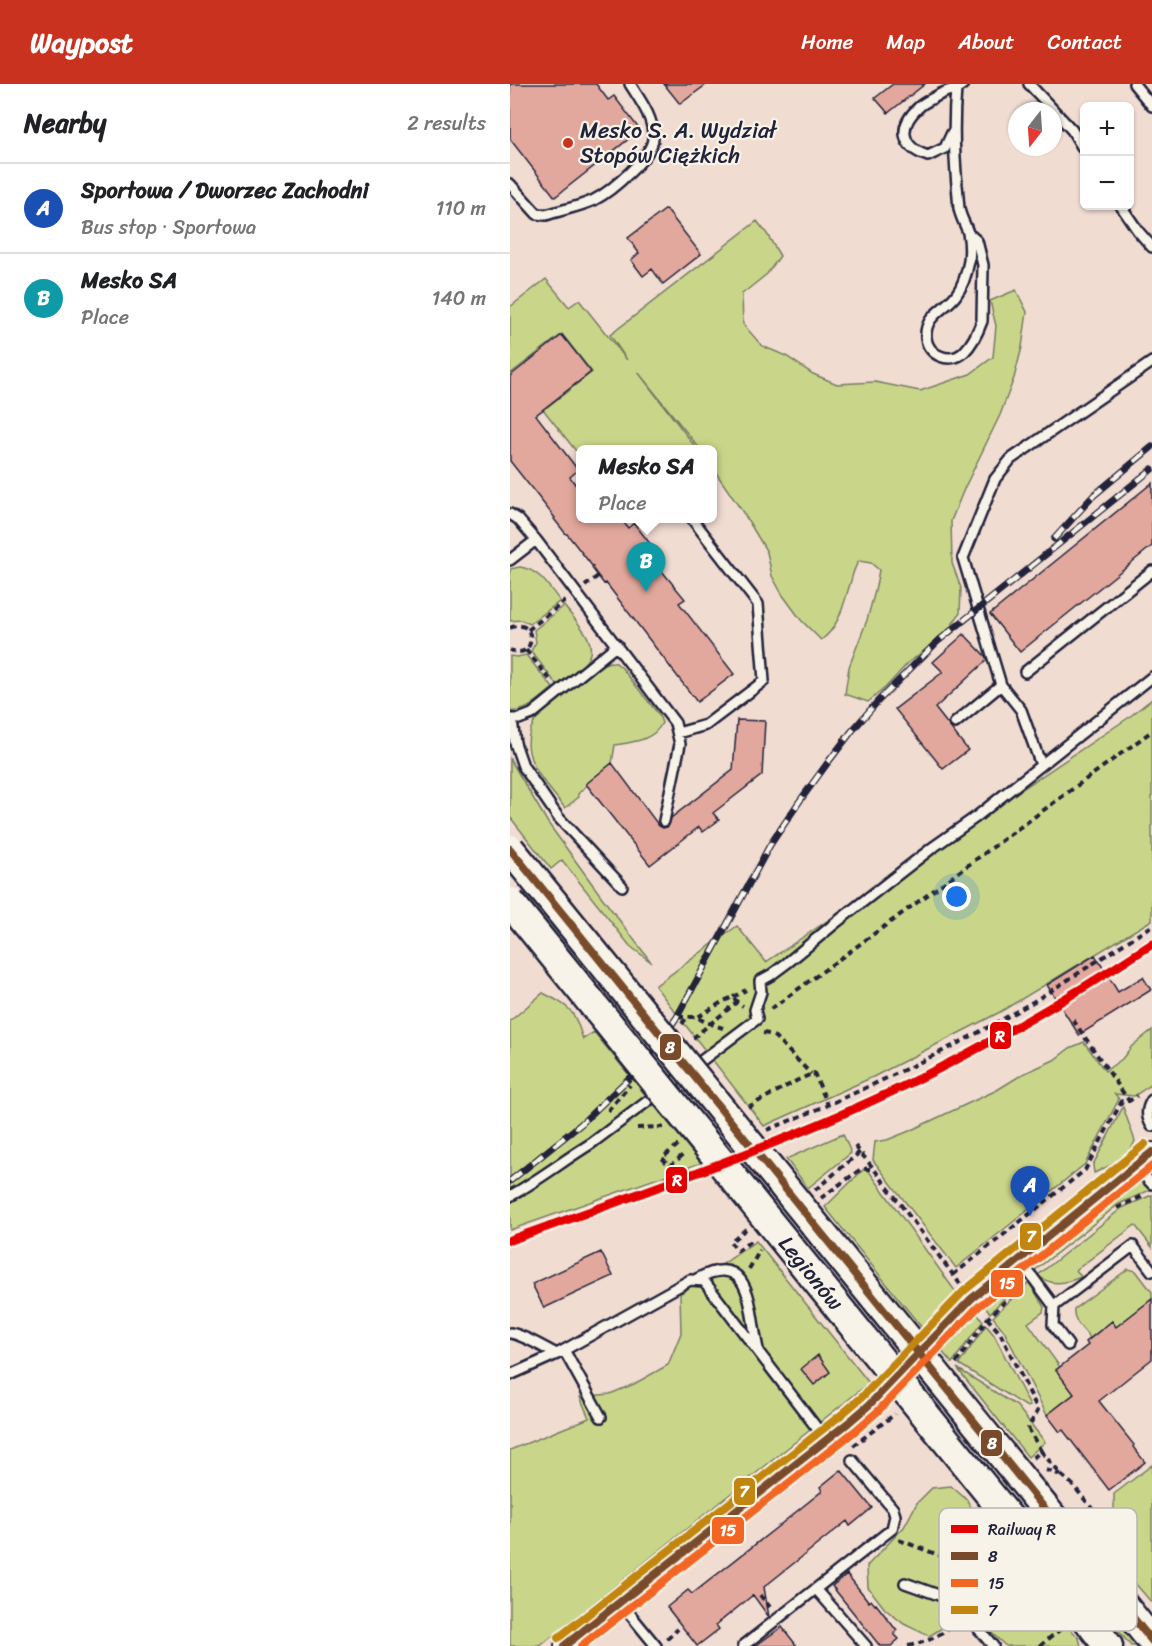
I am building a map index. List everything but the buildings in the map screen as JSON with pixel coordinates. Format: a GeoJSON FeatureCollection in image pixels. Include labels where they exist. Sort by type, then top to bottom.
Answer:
{"type":"FeatureCollection","features":[{"type":"Feature","properties":{"kind":"main road","name":"Legionów"},"geometry":{"type":"LineString","coordinates":[[510,849],[1045,1508]]}},
{"type":"Feature","properties":{"kind":"main road","name":"Legionów"},"geometry":{"type":"LineString","coordinates":[[510,902],[1001,1508]]}},
{"type":"Feature","properties":{"kind":"main road","name":"Legionów"},"geometry":{"type":"LineString","coordinates":[[1137,1622],[1152,1641]]}},
{"type":"Feature","properties":{"kind":"main road","name":"Legionów"},"geometry":{"type":"LineString","coordinates":[[1096,1631],[1108,1646]]}},
{"type":"Feature","properties":{"kind":"street"},"geometry":{"type":"LineString","coordinates":[[564,1646],[869,1405],[971,1299],[1152,1152]]}},
{"type":"Feature","properties":{"kind":"lane"},"geometry":{"type":"LineString","coordinates":[[510,184],[537,214],[546,215],[594,200],[620,183],[651,149],[654,139],[647,110],[630,84]]}},
{"type":"Feature","properties":{"kind":"lane"},"geometry":{"type":"LineString","coordinates":[[1029,84],[1072,130],[1080,143]]}},
{"type":"Feature","properties":{"kind":"lane"},"geometry":{"type":"LineString","coordinates":[[1134,84],[1152,106]]}},
{"type":"Feature","properties":{"kind":"lane"},"geometry":{"type":"LineString","coordinates":[[958,86],[954,128],[955,164],[959,209],[968,233],[970,248],[962,284],[956,295],[927,324],[928,346],[935,355],[954,358],[964,352],[979,330],[982,321],[983,265],[977,242],[968,233]]}},
{"type":"Feature","properties":{"kind":"lane"},"geometry":{"type":"LineString","coordinates":[[954,128],[945,148],[928,156],[908,147],[905,137],[907,122],[919,107],[958,86]]}},
{"type":"Feature","properties":{"kind":"lane"},"geometry":{"type":"LineString","coordinates":[[1124,210],[1152,247]]}},
{"type":"Feature","properties":{"kind":"lane"},"geometry":{"type":"LineString","coordinates":[[1041,765],[1021,710],[1001,686],[963,558],[995,479],[1011,459],[1152,362]]}},
{"type":"Feature","properties":{"kind":"lane"},"geometry":{"type":"LineString","coordinates":[[510,514],[518,519],[536,540],[675,723],[680,744],[664,821]]}},
{"type":"Feature","properties":{"kind":"lane"},"geometry":{"type":"LineString","coordinates":[[678,733],[706,724],[764,681],[758,604],[695,523]]}},
{"type":"Feature","properties":{"kind":"lane"},"geometry":{"type":"LineString","coordinates":[[510,560],[536,540]]}},
{"type":"Feature","properties":{"kind":"lane"},"geometry":{"type":"LineString","coordinates":[[1025,672],[1152,571]]}},
{"type":"Feature","properties":{"kind":"lane"},"geometry":{"type":"LineString","coordinates":[[617,645],[532,714],[519,719],[511,719],[515,743],[523,766],[558,817],[622,886]]}},
{"type":"Feature","properties":{"kind":"lane"},"geometry":{"type":"LineString","coordinates":[[510,1196],[592,1143],[757,1019],[755,1010],[761,992],[760,981],[787,963],[932,848],[976,817],[1152,677]]}},
{"type":"Feature","properties":{"kind":"lane"},"geometry":{"type":"LineString","coordinates":[[955,723],[1001,686]]}},
{"type":"Feature","properties":{"kind":"lane"},"geometry":{"type":"LineString","coordinates":[[1152,1100],[1148,1106],[1147,1115],[1152,1126]]}},
{"type":"Feature","properties":{"kind":"lane"},"geometry":{"type":"LineString","coordinates":[[1135,1166],[1152,1184]]}},
{"type":"Feature","properties":{"kind":"lane"},"geometry":{"type":"LineString","coordinates":[[1054,1306],[1133,1246],[1152,1271]]}},
{"type":"Feature","properties":{"kind":"lane"},"geometry":{"type":"LineString","coordinates":[[1019,1259],[1054,1306],[1053,1325],[1068,1345]]}},
{"type":"Feature","properties":{"kind":"lane"},"geometry":{"type":"LineString","coordinates":[[510,1375],[560,1352],[690,1280],[718,1271],[738,1276],[744,1284],[749,1296],[760,1354]]}},
{"type":"Feature","properties":{"kind":"lane"},"geometry":{"type":"LineString","coordinates":[[697,1279],[704,1281],[826,1440]]}},
{"type":"Feature","properties":{"kind":"lane"},"geometry":{"type":"LineString","coordinates":[[510,1333],[518,1334],[560,1352],[601,1417]]}},
{"type":"Feature","properties":{"kind":"lane"},"geometry":{"type":"LineString","coordinates":[[743,1646],[892,1528],[895,1516],[893,1509],[852,1460]]}},
{"type":"Feature","properties":{"kind":"lane"},"geometry":{"type":"LineString","coordinates":[[905,1583],[939,1595]]}},
{"type":"Feature","properties":{"kind":"lane"},"geometry":{"type":"LineString","coordinates":[[816,1589],[866,1646]]}},
{"type":"Feature","properties":{"kind":"lane"},"geometry":{"type":"LineString","coordinates":[[620,1602],[656,1646]]}},
{"type":"Feature","properties":{"kind":"lane"},"geometry":{"type":"LineString","coordinates":[[981,1631],[993,1646]]}},
{"type":"Feature","properties":{"kind":"path"},"geometry":{"type":"LineString","coordinates":[[510,628],[516,625],[522,626],[530,633],[531,642],[526,650],[519,652],[510,650]]}},
{"type":"Feature","properties":{"kind":"path"},"geometry":{"type":"LineString","coordinates":[[526,650],[559,691]]}},
{"type":"Feature","properties":{"kind":"path"},"geometry":{"type":"LineString","coordinates":[[757,1019],[1152,731]]}},
{"type":"Feature","properties":{"kind":"path"},"geometry":{"type":"LineString","coordinates":[[764,1131],[828,1106],[983,1030],[1152,926]]}},
{"type":"Feature","properties":{"kind":"path"},"geometry":{"type":"LineString","coordinates":[[687,1044],[737,1002],[734,997],[727,999],[697,1017]]}},
{"type":"Feature","properties":{"kind":"path"},"geometry":{"type":"LineString","coordinates":[[1073,1020],[1129,1101]]}},
{"type":"Feature","properties":{"kind":"path"},"geometry":{"type":"LineString","coordinates":[[742,1110],[813,1073],[828,1106]]}},
{"type":"Feature","properties":{"kind":"path"},"geometry":{"type":"LineString","coordinates":[[855,1146],[874,1168],[953,1275],[1085,1170],[1122,1101],[1129,1101],[1144,1091]]}},
{"type":"Feature","properties":{"kind":"path"},"geometry":{"type":"LineString","coordinates":[[670,1166],[662,1158],[683,1141]]}},
{"type":"Feature","properties":{"kind":"path"},"geometry":{"type":"LineString","coordinates":[[813,1191],[860,1152]]}},
{"type":"Feature","properties":{"kind":"path"},"geometry":{"type":"LineString","coordinates":[[820,1199],[861,1169],[874,1168]]}},
{"type":"Feature","properties":{"kind":"path"},"geometry":{"type":"LineString","coordinates":[[1111,1213],[1120,1206],[1152,1192]]}},
{"type":"Feature","properties":{"kind":"path"},"geometry":{"type":"LineString","coordinates":[[738,1251],[730,1242],[751,1224]]}},
{"type":"Feature","properties":{"kind":"path"},"geometry":{"type":"LineString","coordinates":[[744,1284],[748,1269],[762,1246]]}},
{"type":"Feature","properties":{"kind":"path"},"geometry":{"type":"LineString","coordinates":[[1032,1276],[988,1318],[1000,1333],[1038,1410]]}},
{"type":"Feature","properties":{"kind":"path"},"geometry":{"type":"LineString","coordinates":[[1041,1451],[1092,1508]]}},
{"type":"Feature","properties":{"kind":"path"},"geometry":{"type":"LineString","coordinates":[[885,1535],[939,1555]]}},
{"type":"Feature","properties":{"kind":"path"},"geometry":{"type":"LineString","coordinates":[[908,1646],[943,1635],[948,1631]]}},
{"type":"Feature","properties":{"kind":"path"},"geometry":{"type":"LineString","coordinates":[[1001,1631],[1001,1635]]}},
{"type":"Feature","properties":{"kind":"path"},"geometry":{"type":"LineString","coordinates":[[1040,1646],[1057,1632]]}},
{"type":"Feature","properties":{"kind":"green space"},"geometry":{"type":"Polygon","coordinates":[[[757,221],[780,256],[767,274],[742,294],[743,324],[762,346],[786,356],[813,374],[837,384],[875,382],[920,391],[970,374],[993,357],[996,326],[990,301],[1016,290],[1027,312],[1022,347],[1014,378],[1000,415],[951,521],[952,563],[961,588],[960,613],[945,635],[908,663],[886,687],[868,702],[845,694],[849,667],[867,620],[879,570],[871,563],[859,561],[854,569],[837,622],[821,640],[801,620],[782,594],[772,576],[767,552],[717,474],[717,445],[697,445],[638,372],[694,445],[576,445],[576,451],[542,408],[547,407],[592,372],[562,334],[510,374],[510,307],[546,279],[569,307],[579,300],[627,360],[610,335],[757,221]]]}},
{"type":"Feature","properties":{"kind":"green space"},"geometry":{"type":"Polygon","coordinates":[[[520,567],[538,575],[560,601],[530,624],[521,620],[510,621],[510,569],[520,567]]]}},
{"type":"Feature","properties":{"kind":"green space"},"geometry":{"type":"Polygon","coordinates":[[[564,606],[588,638],[590,653],[581,667],[557,685],[531,651],[536,642],[534,630],[564,606]]]}},
{"type":"Feature","properties":{"kind":"green space"},"geometry":{"type":"Polygon","coordinates":[[[526,655],[553,688],[528,707],[510,711],[510,656],[526,655]]]}},
{"type":"Feature","properties":{"kind":"green space"},"geometry":{"type":"Polygon","coordinates":[[[610,662],[622,668],[659,715],[662,723],[648,737],[615,745],[612,763],[586,784],[578,794],[579,797],[565,808],[533,764],[528,740],[532,727],[540,714],[601,665],[610,662]]]}},
{"type":"Feature","properties":{"kind":"green space"},"geometry":{"type":"Polygon","coordinates":[[[1152,699],[1152,920],[1000,1012],[873,1077],[764,1126],[655,986],[737,926],[766,962],[1128,718],[1152,699]]]}},
{"type":"Feature","properties":{"kind":"green space"},"geometry":{"type":"Polygon","coordinates":[[[510,759],[548,823],[651,962],[630,946],[562,860],[551,869],[510,817],[510,759]]]}},
{"type":"Feature","properties":{"kind":"green space"},"geometry":{"type":"Polygon","coordinates":[[[543,993],[570,1010],[577,1021],[583,1039],[594,1032],[701,1163],[510,1230],[510,1021],[543,993]]]}},
{"type":"Feature","properties":{"kind":"green space"},"geometry":{"type":"Polygon","coordinates":[[[1152,1030],[1152,1084],[1134,1096],[1115,1094],[1119,1099],[1085,1164],[956,1268],[873,1160],[875,1142],[907,1132],[997,1090],[1084,1042],[1105,1071],[1122,1059],[1132,1046],[1152,1030]]]}},
{"type":"Feature","properties":{"kind":"green space"},"geometry":{"type":"Polygon","coordinates":[[[1123,1107],[1135,1141],[1123,1156],[1094,1173],[1093,1165],[1123,1107]]]}},
{"type":"Feature","properties":{"kind":"green space"},"geometry":{"type":"Polygon","coordinates":[[[843,1134],[851,1153],[808,1188],[786,1159],[843,1134]]]}},
{"type":"Feature","properties":{"kind":"green space"},"geometry":{"type":"Polygon","coordinates":[[[866,1167],[960,1298],[926,1333],[825,1207],[866,1167]]]}},
{"type":"Feature","properties":{"kind":"green space"},"geometry":{"type":"Polygon","coordinates":[[[1135,1181],[1145,1184],[1150,1190],[1119,1204],[1034,1271],[1031,1262],[1082,1217],[1135,1181]]]}},
{"type":"Feature","properties":{"kind":"green space"},"geometry":{"type":"Polygon","coordinates":[[[1152,1195],[1152,1247],[1135,1225],[1076,1270],[1081,1277],[1058,1283],[1043,1279],[1038,1275],[1122,1208],[1152,1195]]]}},
{"type":"Feature","properties":{"kind":"green space"},"geometry":{"type":"Polygon","coordinates":[[[756,1241],[869,1383],[540,1646],[510,1646],[510,1450],[589,1418],[580,1397],[610,1394],[668,1365],[681,1333],[680,1294],[756,1241]]]}},
{"type":"Feature","properties":{"kind":"green space"},"geometry":{"type":"Polygon","coordinates":[[[1128,1269],[1136,1271],[1152,1292],[1152,1299],[1116,1327],[1112,1321],[1090,1338],[1077,1321],[1074,1309],[1128,1269]]]}},
{"type":"Feature","properties":{"kind":"green space"},"geometry":{"type":"Polygon","coordinates":[[[1016,1276],[1024,1278],[990,1313],[983,1303],[1006,1279],[1016,1276]]]}},
{"type":"Feature","properties":{"kind":"green space"},"geometry":{"type":"Polygon","coordinates":[[[1029,1282],[1044,1307],[1043,1312],[1028,1323],[1060,1367],[1056,1370],[1074,1394],[1047,1415],[1004,1331],[993,1317],[1029,1282]]]}},
{"type":"Feature","properties":{"kind":"green space"},"geometry":{"type":"Polygon","coordinates":[[[975,1311],[983,1321],[952,1363],[940,1349],[975,1311]]]}},
{"type":"Feature","properties":{"kind":"green space"},"geometry":{"type":"Polygon","coordinates":[[[986,1325],[994,1335],[1030,1406],[1027,1407],[959,1364],[986,1325]]]}},
{"type":"Feature","properties":{"kind":"green space"},"geometry":{"type":"Polygon","coordinates":[[[957,1368],[1017,1406],[1045,1442],[1028,1457],[957,1368]]]}},
{"type":"Feature","properties":{"kind":"green space"},"geometry":{"type":"Polygon","coordinates":[[[1152,1465],[1152,1603],[1137,1585],[1137,1508],[1114,1508],[1114,1494],[1152,1465]]]}},
{"type":"Feature","properties":{"kind":"green space"},"geometry":{"type":"Polygon","coordinates":[[[951,1486],[967,1500],[971,1508],[939,1508],[939,1630],[929,1636],[904,1624],[885,1609],[868,1587],[867,1566],[904,1527],[917,1503],[932,1488],[951,1486]]]}},
{"type":"Feature","properties":{"kind":"green space"},"geometry":{"type":"Polygon","coordinates":[[[989,1631],[1072,1631],[1079,1638],[1081,1646],[1006,1646],[989,1631]]]}},
{"type":"Feature","properties":{"kind":"green space"},"geometry":{"type":"Polygon","coordinates":[[[1119,1631],[1126,1631],[1138,1646],[1131,1646],[1119,1631]]]}},
{"type":"Feature","properties":{"kind":"railway"},"geometry":{"type":"LineString","coordinates":[[1054,539],[1093,496],[1152,447]]}},
{"type":"Feature","properties":{"kind":"railway"},"geometry":{"type":"LineString","coordinates":[[510,1181],[581,1124],[645,1063],[677,1017],[770,845],[829,761],[878,701],[937,642],[1152,469]]}},
{"type":"Feature","properties":{"kind":"rail line","name":"R"},"geometry":{"type":"LineString","coordinates":[[510,1240],[761,1148],[859,1107],[1001,1035],[1152,944]]}},
{"type":"Feature","properties":{"kind":"transit line","name":"8"},"geometry":{"type":"LineString","coordinates":[[510,849],[1044,1508]]}},
{"type":"Feature","properties":{"kind":"transit line","name":"7"},"geometry":{"type":"LineString","coordinates":[[558,1638],[841,1415],[862,1397],[964,1291],[1145,1144]]}},
{"type":"Feature","properties":{"kind":"transit line","name":"8"},"geometry":{"type":"LineString","coordinates":[[564,1646],[848,1423],[869,1405],[971,1299],[1152,1152]]}},
{"type":"Feature","properties":{"kind":"transit line","name":"15"},"geometry":{"type":"LineString","coordinates":[[581,1646],[855,1431],[877,1412],[978,1307],[1152,1166]]}},
{"type":"Feature","properties":{"kind":"transit line","name":"8"},"geometry":{"type":"LineString","coordinates":[[1137,1622],[1152,1641]]}},
{"type":"Feature","properties":{"kind":"place","name":"Mesko S. A. Wydział Stopów Ciężkich"},"geometry":{"type":"Point","coordinates":[568,143]}},
{"type":"Feature","properties":{"kind":"place","name":"Mesko SA"},"geometry":{"type":"Point","coordinates":[646,592]}},
{"type":"Feature","properties":{"kind":"place","name":"Sportowa / Dworzec Zachodni"},"geometry":{"type":"Point","coordinates":[1030,1216]}}]}
